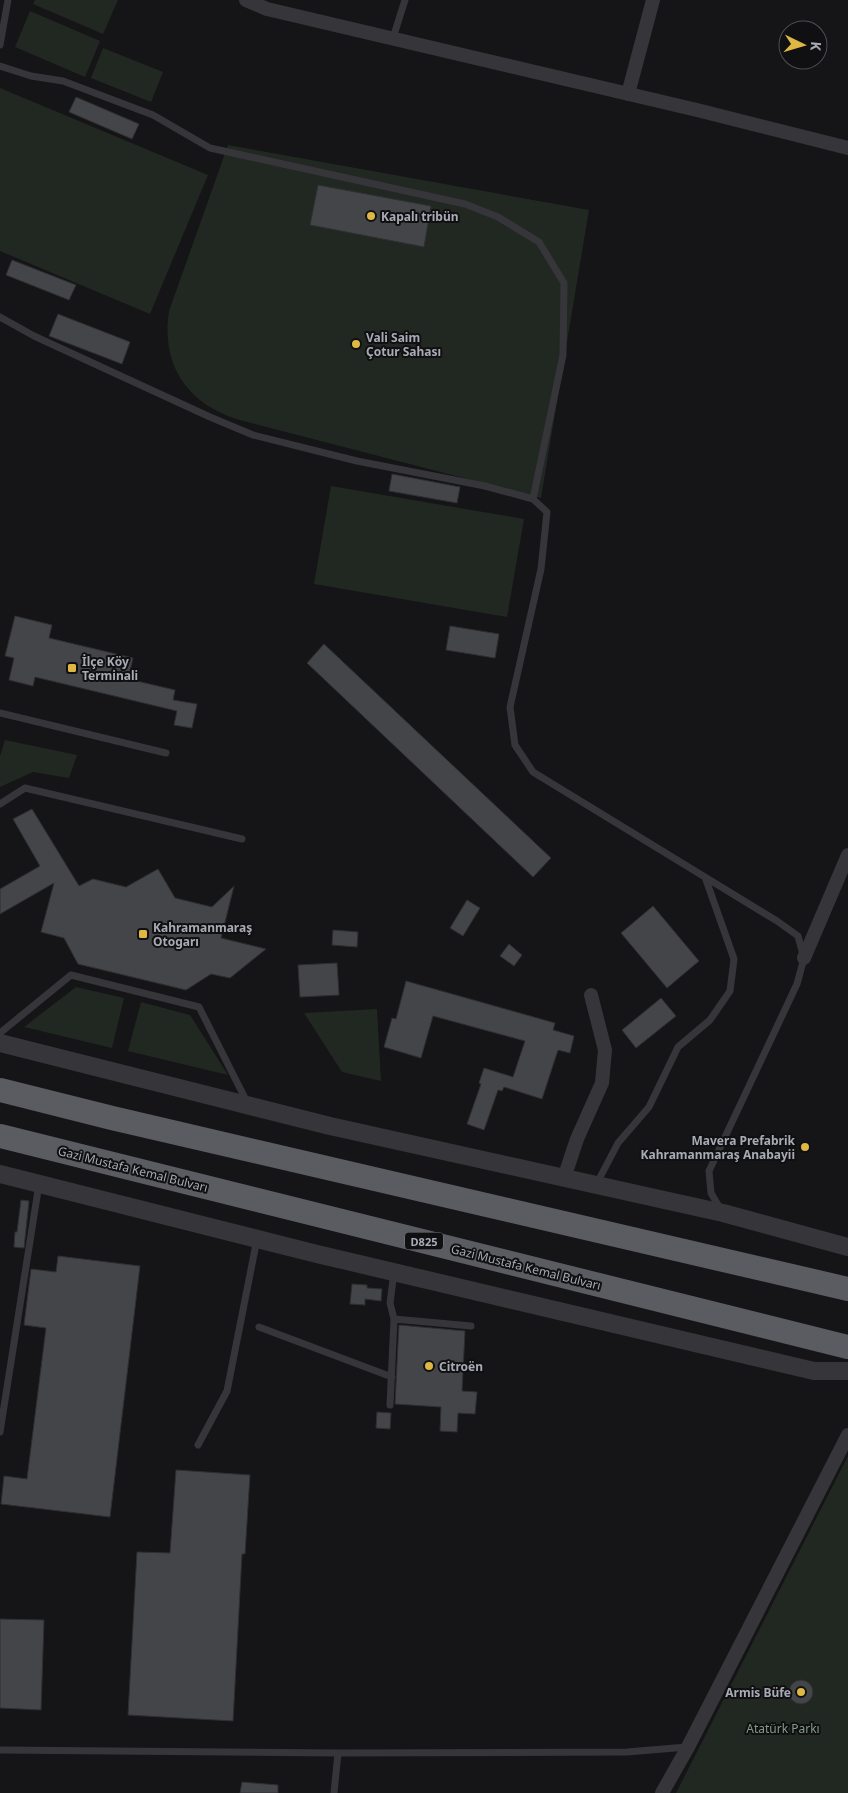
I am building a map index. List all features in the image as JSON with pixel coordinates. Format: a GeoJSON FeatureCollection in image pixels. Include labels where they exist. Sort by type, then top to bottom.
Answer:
{"type":"FeatureCollection","features":[{"type":"Feature","properties":{"kind":"highway"},"geometry":{"type":"LineString","coordinates":[[0,1090],[112,1118],[848,1289]]}},
{"type":"Feature","properties":{"kind":"highway","name":"Gazi Mustafa Kemal Bulvarı"},"geometry":{"type":"LineString","coordinates":[[0,1136],[848,1347]]}},
{"type":"Feature","properties":{"kind":"street"},"geometry":{"type":"LineString","coordinates":[[246,0],[267,9],[848,148]]}},
{"type":"Feature","properties":{"kind":"street"},"geometry":{"type":"LineString","coordinates":[[628,94],[653,0]]}},
{"type":"Feature","properties":{"kind":"street"},"geometry":{"type":"LineString","coordinates":[[804,958],[848,855]]}},
{"type":"Feature","properties":{"kind":"street"},"geometry":{"type":"LineString","coordinates":[[564,1178],[577,1138],[602,1083],[605,1050],[591,995]]}},
{"type":"Feature","properties":{"kind":"street"},"geometry":{"type":"LineString","coordinates":[[0,1043],[330,1126],[723,1213],[848,1247]]}},
{"type":"Feature","properties":{"kind":"street"},"geometry":{"type":"LineString","coordinates":[[0,1174],[394,1272],[814,1371],[848,1371]]}},
{"type":"Feature","properties":{"kind":"street"},"geometry":{"type":"LineString","coordinates":[[662,1793],[688,1747],[848,1435]]}},
{"type":"Feature","properties":{"kind":"lane"},"geometry":{"type":"LineString","coordinates":[[0,45],[8,0]]}},
{"type":"Feature","properties":{"kind":"lane"},"geometry":{"type":"LineString","coordinates":[[393,38],[405,0]]}},
{"type":"Feature","properties":{"kind":"lane"},"geometry":{"type":"LineString","coordinates":[[0,66],[31,76],[63,81],[153,115],[210,148],[465,204],[498,218],[539,242],[564,283],[563,355],[533,499]]}},
{"type":"Feature","properties":{"kind":"lane"},"geometry":{"type":"LineString","coordinates":[[0,317],[51,344],[253,435],[357,461],[485,486],[533,499],[547,512],[541,569],[510,707],[514,745],[533,772],[777,921],[798,936],[804,958],[797,984],[709,1171],[710,1192],[723,1213]]}},
{"type":"Feature","properties":{"kind":"lane"},"geometry":{"type":"LineString","coordinates":[[0,713],[166,753]]}},
{"type":"Feature","properties":{"kind":"lane"},"geometry":{"type":"LineString","coordinates":[[0,804],[25,788],[242,839]]}},
{"type":"Feature","properties":{"kind":"lane"},"geometry":{"type":"LineString","coordinates":[[595,1185],[618,1143],[650,1107],[678,1047],[710,1020],[730,990],[734,959],[705,877]]}},
{"type":"Feature","properties":{"kind":"lane"},"geometry":{"type":"LineString","coordinates":[[0,1033],[71,975],[199,1008],[248,1105]]}},
{"type":"Feature","properties":{"kind":"lane"},"geometry":{"type":"LineString","coordinates":[[0,1432],[39,1184]]}},
{"type":"Feature","properties":{"kind":"lane"},"geometry":{"type":"LineString","coordinates":[[198,1445],[227,1391],[258,1239]]}},
{"type":"Feature","properties":{"kind":"lane"},"geometry":{"type":"LineString","coordinates":[[390,1406],[394,1319],[390,1303],[394,1272]]}},
{"type":"Feature","properties":{"kind":"lane"},"geometry":{"type":"LineString","coordinates":[[394,1319],[471,1326]]}},
{"type":"Feature","properties":{"kind":"lane"},"geometry":{"type":"LineString","coordinates":[[259,1327],[392,1377]]}},
{"type":"Feature","properties":{"kind":"lane"},"geometry":{"type":"LineString","coordinates":[[0,1750],[338,1753],[627,1752],[688,1747]]}},
{"type":"Feature","properties":{"kind":"lane"},"geometry":{"type":"LineString","coordinates":[[334,1793],[338,1753]]}},
{"type":"Feature","properties":{"kind":"green space"},"geometry":{"type":"Polygon","coordinates":[[[35,0],[118,0],[103,34],[33,4],[35,0]]]}},
{"type":"Feature","properties":{"kind":"green space"},"geometry":{"type":"Polygon","coordinates":[[[30,11],[100,41],[85,77],[15,47],[30,11]]]}},
{"type":"Feature","properties":{"kind":"green space"},"geometry":{"type":"Polygon","coordinates":[[[103,48],[163,72],[151,102],[91,78],[103,48]]]}},
{"type":"Feature","properties":{"kind":"green space"},"geometry":{"type":"Polygon","coordinates":[[[0,88],[208,175],[150,314],[0,251],[0,88]]]}},
{"type":"Feature","properties":{"kind":"green space"},"geometry":{"type":"Polygon","coordinates":[[[228,145],[589,210],[541,498],[236,419],[218,412],[190,391],[180,378],[173,364],[167,330],[169,311],[228,145]]]}},
{"type":"Feature","properties":{"kind":"green space"},"geometry":{"type":"Polygon","coordinates":[[[331,486],[524,519],[507,617],[314,584],[331,486]]]}},
{"type":"Feature","properties":{"kind":"green space"},"geometry":{"type":"Polygon","coordinates":[[[5,740],[77,755],[69,778],[33,772],[0,787],[0,756],[5,740]]]}},
{"type":"Feature","properties":{"kind":"green space"},"geometry":{"type":"Polygon","coordinates":[[[76,987],[124,998],[112,1048],[24,1027],[76,987]]]}},
{"type":"Feature","properties":{"kind":"green space"},"geometry":{"type":"Polygon","coordinates":[[[141,1002],[190,1015],[228,1075],[128,1051],[141,1002]]]}},
{"type":"Feature","properties":{"kind":"green space"},"geometry":{"type":"Polygon","coordinates":[[[377,1009],[381,1081],[342,1072],[304,1013],[377,1009]]]}},
{"type":"Feature","properties":{"kind":"green space","name":"Atatürk Parkı"},"geometry":{"type":"Polygon","coordinates":[[[848,1456],[848,1793],[676,1793],[848,1456]]]}},
{"type":"Feature","properties":{"kind":"building"},"geometry":{"type":"Polygon","coordinates":[[[76,97],[139,124],[132,139],[69,112],[76,97]]]}},
{"type":"Feature","properties":{"kind":"building","name":"Kapalı tribün"},"geometry":{"type":"Polygon","coordinates":[[[318,185],[431,206],[424,247],[310,225],[318,185]]]}},
{"type":"Feature","properties":{"kind":"building"},"geometry":{"type":"Polygon","coordinates":[[[12,260],[76,285],[69,300],[6,275],[12,260]]]}},
{"type":"Feature","properties":{"kind":"building"},"geometry":{"type":"Polygon","coordinates":[[[58,314],[130,342],[122,364],[49,336],[58,314]]]}},
{"type":"Feature","properties":{"kind":"building"},"geometry":{"type":"Polygon","coordinates":[[[392,474],[460,487],[457,503],[389,491],[392,474]]]}},
{"type":"Feature","properties":{"kind":"building","name":"İlçe Köy Terminali"},"geometry":{"type":"Polygon","coordinates":[[[15,616],[52,625],[49,638],[133,658],[128,679],[175,690],[173,700],[197,704],[192,728],[174,725],[177,711],[35,677],[33,686],[9,680],[14,658],[5,656],[15,616]]]}},
{"type":"Feature","properties":{"kind":"building"},"geometry":{"type":"Polygon","coordinates":[[[450,626],[499,634],[495,658],[446,650],[450,626]]]}},
{"type":"Feature","properties":{"kind":"building"},"geometry":{"type":"Polygon","coordinates":[[[324,644],[551,858],[533,877],[307,663],[324,644]]]}},
{"type":"Feature","properties":{"kind":"building","name":"Kahramanmaraş Otogarı"},"geometry":{"type":"Polygon","coordinates":[[[32,809],[79,886],[93,879],[126,887],[158,869],[175,898],[212,907],[234,886],[221,938],[266,949],[230,978],[211,974],[186,990],[78,964],[64,938],[41,932],[54,883],[0,914],[0,889],[40,866],[13,819],[32,809]]]}},
{"type":"Feature","properties":{"kind":"building"},"geometry":{"type":"Polygon","coordinates":[[[467,900],[480,908],[463,936],[450,928],[467,900]]]}},
{"type":"Feature","properties":{"kind":"building"},"geometry":{"type":"Polygon","coordinates":[[[653,906],[699,961],[667,988],[621,933],[653,906]]]}},
{"type":"Feature","properties":{"kind":"building"},"geometry":{"type":"Polygon","coordinates":[[[333,930],[358,932],[357,947],[332,945],[333,930]]]}},
{"type":"Feature","properties":{"kind":"building"},"geometry":{"type":"Polygon","coordinates":[[[509,944],[522,955],[514,966],[500,956],[509,944]]]}},
{"type":"Feature","properties":{"kind":"building"},"geometry":{"type":"Polygon","coordinates":[[[337,963],[339,995],[300,997],[298,965],[337,963]]]}},
{"type":"Feature","properties":{"kind":"building"},"geometry":{"type":"Polygon","coordinates":[[[406,981],[555,1023],[553,1030],[574,1036],[570,1053],[558,1050],[542,1099],[504,1087],[502,1091],[498,1090],[484,1130],[467,1124],[481,1084],[479,1083],[484,1068],[513,1077],[525,1041],[433,1016],[421,1058],[384,1047],[392,1018],[396,1019],[406,981]]]}},
{"type":"Feature","properties":{"kind":"building"},"geometry":{"type":"Polygon","coordinates":[[[661,998],[676,1016],[636,1048],[622,1030],[661,998]]]}},
{"type":"Feature","properties":{"kind":"building"},"geometry":{"type":"Polygon","coordinates":[[[21,1200],[29,1201],[24,1248],[14,1247],[21,1200]]]}},
{"type":"Feature","properties":{"kind":"building"},"geometry":{"type":"Polygon","coordinates":[[[58,1256],[140,1266],[110,1517],[1,1504],[4,1476],[27,1479],[46,1328],[24,1325],[31,1269],[56,1272],[58,1256]]]}},
{"type":"Feature","properties":{"kind":"building"},"geometry":{"type":"Polygon","coordinates":[[[352,1284],[382,1289],[381,1301],[365,1299],[365,1305],[350,1304],[352,1284]]]}},
{"type":"Feature","properties":{"kind":"building","name":"Citroën"},"geometry":{"type":"Polygon","coordinates":[[[399,1325],[465,1331],[462,1391],[477,1392],[475,1414],[458,1413],[457,1432],[440,1431],[441,1407],[395,1404],[399,1325]]]}},
{"type":"Feature","properties":{"kind":"building"},"geometry":{"type":"Polygon","coordinates":[[[377,1412],[391,1413],[390,1429],[376,1428],[377,1412]]]}},
{"type":"Feature","properties":{"kind":"building"},"geometry":{"type":"Polygon","coordinates":[[[176,1470],[250,1475],[245,1554],[242,1554],[233,1721],[128,1715],[137,1552],[170,1553],[176,1470]]]}},
{"type":"Feature","properties":{"kind":"building"},"geometry":{"type":"Polygon","coordinates":[[[0,1619],[44,1620],[41,1710],[0,1708],[0,1619]]]}},
{"type":"Feature","properties":{"kind":"building","name":"Armis Büfe"},"geometry":{"type":"Polygon","coordinates":[[[801,1680],[809,1684],[813,1692],[809,1700],[801,1704],[793,1700],[789,1692],[793,1684],[801,1680]]]}},
{"type":"Feature","properties":{"kind":"building"},"geometry":{"type":"Polygon","coordinates":[[[242,1782],[278,1785],[278,1793],[240,1793],[242,1782]]]}},
{"type":"Feature","properties":{"kind":"place","name":"Kapalı tribün"},"geometry":{"type":"Point","coordinates":[371,216]}},
{"type":"Feature","properties":{"kind":"place","name":"Vali Saim Çotur Sahası"},"geometry":{"type":"Point","coordinates":[356,344]}},
{"type":"Feature","properties":{"kind":"place","name":"İlçe Köy Terminali"},"geometry":{"type":"Point","coordinates":[72,668]}},
{"type":"Feature","properties":{"kind":"place","name":"Kahramanmaraş Otogarı"},"geometry":{"type":"Point","coordinates":[143,934]}},
{"type":"Feature","properties":{"kind":"place","name":"Mavera Prefabrik Kahramanmaraş Anabayii"},"geometry":{"type":"Point","coordinates":[805,1147]}},
{"type":"Feature","properties":{"kind":"place","name":"Citroën"},"geometry":{"type":"Point","coordinates":[429,1366]}},
{"type":"Feature","properties":{"kind":"place","name":"Armis Büfe"},"geometry":{"type":"Point","coordinates":[801,1692]}}]}
